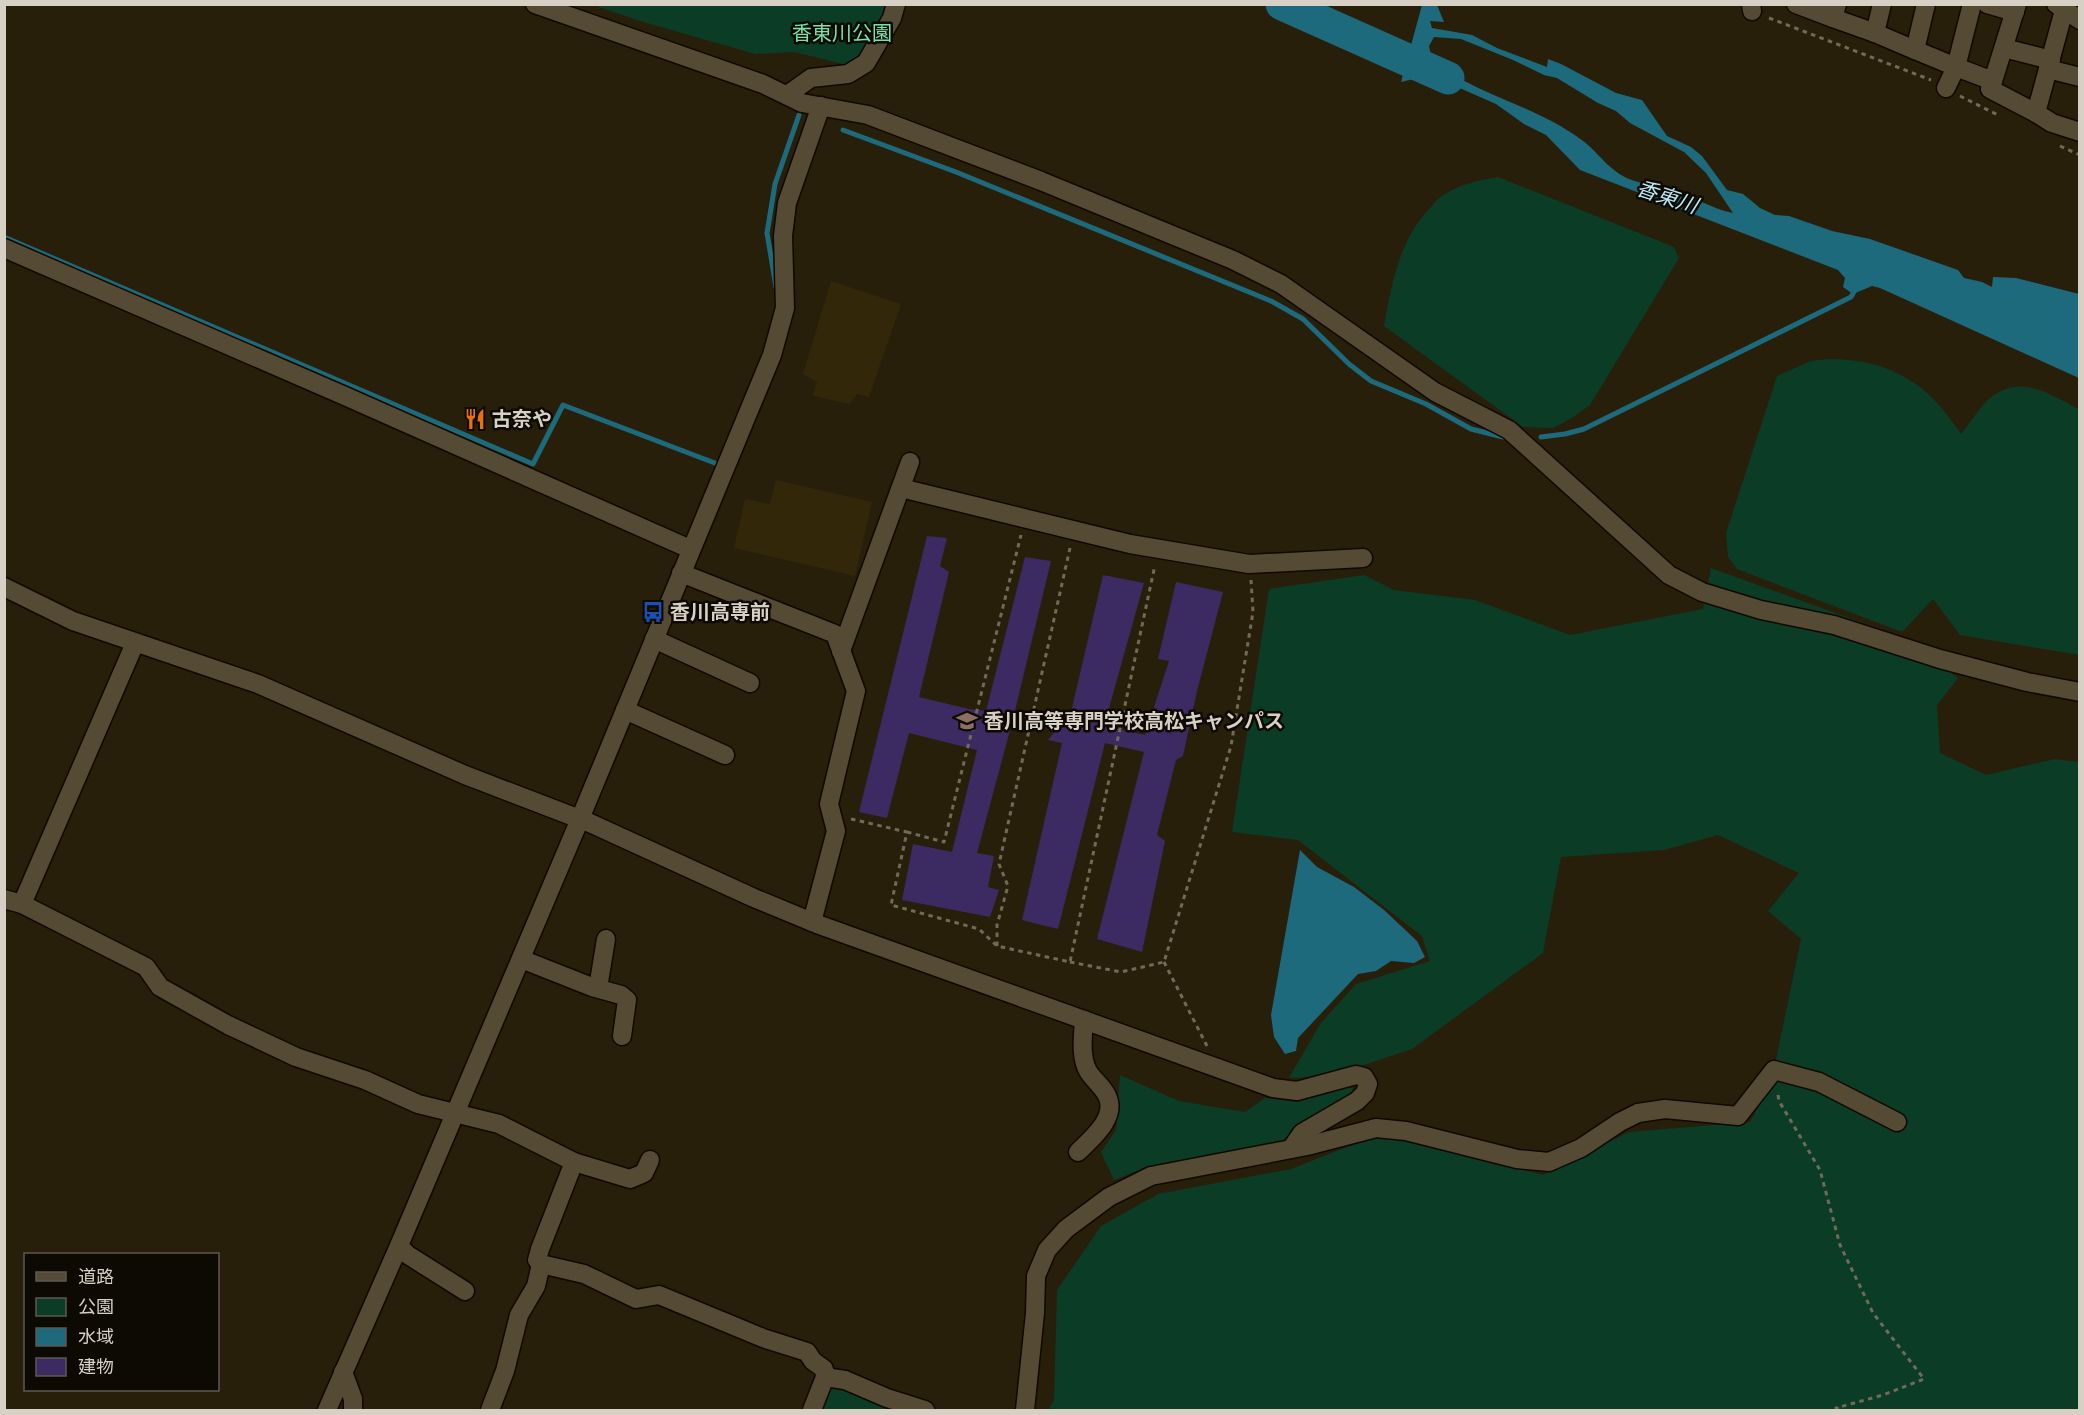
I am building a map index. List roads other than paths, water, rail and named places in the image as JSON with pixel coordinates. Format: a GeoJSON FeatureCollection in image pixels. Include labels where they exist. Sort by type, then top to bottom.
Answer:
{"type":"FeatureCollection","features":[{"type":"Feature","properties":{"kind":"street"},"geometry":{"type":"LineString","coordinates":[[536,4],[763,84],[802,103],[868,115],[1030,177],[1233,260],[1281,284],[1435,392],[1509,430],[1669,575],[1701,592],[1761,610],[1834,625],[1940,659],[2027,682],[2079,692]]}},
{"type":"Feature","properties":{"kind":"street"},"geometry":{"type":"LineString","coordinates":[[787,95],[811,78],[848,74],[866,63],[892,18],[896,4]]}},
{"type":"Feature","properties":{"kind":"street"},"geometry":{"type":"LineString","coordinates":[[1796,4],[1835,11],[1875,33],[1993,81]]}},
{"type":"Feature","properties":{"kind":"street"},"geometry":{"type":"LineString","coordinates":[[1875,33],[1882,4]]}},
{"type":"Feature","properties":{"kind":"street"},"geometry":{"type":"LineString","coordinates":[[1915,50],[1926,4]]}},
{"type":"Feature","properties":{"kind":"street"},"geometry":{"type":"LineString","coordinates":[[1946,88],[1956,67],[1972,4]]}},
{"type":"Feature","properties":{"kind":"street"},"geometry":{"type":"LineString","coordinates":[[1987,4],[2016,8],[1990,89],[2052,123],[2079,132]]}},
{"type":"Feature","properties":{"kind":"street"},"geometry":{"type":"LineString","coordinates":[[2036,113],[2066,12]]}},
{"type":"Feature","properties":{"kind":"street"},"geometry":{"type":"LineString","coordinates":[[2004,48],[2079,77]]}},
{"type":"Feature","properties":{"kind":"street"},"geometry":{"type":"LineString","coordinates":[[327,1410],[521,959],[772,355],[785,308],[783,236],[787,203],[821,106]]}},
{"type":"Feature","properties":{"kind":"street"},"geometry":{"type":"LineString","coordinates":[[4,248],[690,549]]}},
{"type":"Feature","properties":{"kind":"street"},"geometry":{"type":"LineString","coordinates":[[841,651],[910,462]]}},
{"type":"Feature","properties":{"kind":"street"},"geometry":{"type":"LineString","coordinates":[[901,488],[1130,544],[1249,564],[1363,558]]}},
{"type":"Feature","properties":{"kind":"street"},"geometry":{"type":"LineString","coordinates":[[681,573],[835,634],[856,691],[829,804],[836,831],[812,922]]}},
{"type":"Feature","properties":{"kind":"street"},"geometry":{"type":"LineString","coordinates":[[4,587],[74,621],[258,684],[454,771],[580,819],[812,922],[1083,1020],[1273,1088],[1297,1091],[1356,1075],[1364,1077],[1368,1084],[1365,1093],[1358,1101],[1302,1133],[1292,1149]]}},
{"type":"Feature","properties":{"kind":"street"},"geometry":{"type":"LineString","coordinates":[[654,639],[750,683]]}},
{"type":"Feature","properties":{"kind":"street"},"geometry":{"type":"LineString","coordinates":[[22,904],[135,643]]}},
{"type":"Feature","properties":{"kind":"street"},"geometry":{"type":"LineString","coordinates":[[625,710],[725,754]]}},
{"type":"Feature","properties":{"kind":"street"},"geometry":{"type":"LineString","coordinates":[[4,899],[22,904],[146,967],[160,987],[237,1030],[296,1057],[365,1080],[418,1104],[499,1124],[574,1162],[630,1179],[644,1173],[650,1160]]}},
{"type":"Feature","properties":{"kind":"street"},"geometry":{"type":"LineString","coordinates":[[598,988],[606,939]]}},
{"type":"Feature","properties":{"kind":"street"},"geometry":{"type":"LineString","coordinates":[[521,959],[621,995],[627,1000],[622,1036]]}},
{"type":"Feature","properties":{"kind":"street"},"geometry":{"type":"LineString","coordinates":[[1078,1152],[1103,1126],[1108,1114],[1108,1098],[1087,1070],[1082,1050],[1083,1020]]}},
{"type":"Feature","properties":{"kind":"street"},"geometry":{"type":"LineString","coordinates":[[1025,1410],[1035,1313],[1036,1276],[1047,1250],[1066,1229],[1109,1197],[1151,1176],[1292,1149],[1376,1128],[1406,1131],[1517,1159],[1549,1161],[1581,1148],[1638,1113],[1665,1109],[1738,1116],[1774,1070],[1819,1082],[1897,1122]]}},
{"type":"Feature","properties":{"kind":"street"},"geometry":{"type":"LineString","coordinates":[[574,1162],[537,1260],[541,1264],[584,1274],[636,1299],[659,1295],[762,1338],[807,1352],[813,1361],[824,1369],[825,1377],[812,1410]]}},
{"type":"Feature","properties":{"kind":"street"},"geometry":{"type":"LineString","coordinates":[[399,1246],[408,1255],[465,1291]]}},
{"type":"Feature","properties":{"kind":"street"},"geometry":{"type":"LineString","coordinates":[[490,1410],[505,1371],[519,1315],[536,1286],[541,1264]]}},
{"type":"Feature","properties":{"kind":"street"},"geometry":{"type":"LineString","coordinates":[[343,1372],[353,1400],[353,1410]]}},
{"type":"Feature","properties":{"kind":"street"},"geometry":{"type":"LineString","coordinates":[[825,1377],[844,1380],[887,1398],[925,1410]]}},
{"type":"Feature","properties":{"kind":"water"},"geometry":{"type":"Polygon","coordinates":[[[1422,5],[1437,5],[1444,22],[1430,21],[1432,28],[1472,35],[1497,48],[1547,67],[1548,59],[1616,93],[1642,100],[1667,136],[1691,147],[1702,156],[1727,190],[1743,194],[1760,208],[1775,215],[1789,216],[1832,231],[1870,239],[1958,270],[1964,278],[1992,287],[1993,277],[2016,278],[2079,294],[2079,378],[1880,288],[1872,286],[1853,294],[1843,287],[1845,278],[1838,270],[1580,170],[1546,135],[1524,124],[1496,104],[1430,75],[1401,82],[1422,5]],[[1434,37],[1429,46],[1432,60],[1461,79],[1565,129],[1584,142],[1621,175],[1640,183],[1674,190],[1733,213],[1706,173],[1684,152],[1630,123],[1616,111],[1598,103],[1557,78],[1544,75],[1461,39],[1434,37]]]}},
{"type":"Feature","properties":{"kind":"water"},"geometry":{"type":"Polygon","coordinates":[[[1300,850],[1317,867],[1354,887],[1384,910],[1417,941],[1425,957],[1414,963],[1391,961],[1376,971],[1358,974],[1298,1038],[1296,1051],[1285,1054],[1274,1037],[1271,1015],[1300,850]]]}},
{"type":"Feature","properties":{"kind":"waterway","name":"香東川"},"geometry":{"type":"LineString","coordinates":[[1282,4],[1448,78]]}},
{"type":"Feature","properties":{"kind":"waterway"},"geometry":{"type":"LineString","coordinates":[[776,287],[767,233],[775,184],[799,115]]}},
{"type":"Feature","properties":{"kind":"waterway"},"geometry":{"type":"LineString","coordinates":[[843,130],[956,172],[1271,301],[1303,319],[1349,364],[1371,381],[1426,404],[1471,429],[1503,437]]}},
{"type":"Feature","properties":{"kind":"waterway"},"geometry":{"type":"LineString","coordinates":[[4,237],[533,464],[563,405],[720,465],[721,463]]}},
{"type":"Feature","properties":{"kind":"waterway"},"geometry":{"type":"LineString","coordinates":[[1541,437],[1584,429],[1851,297],[1855,290]]}},
{"type":"Feature","properties":{"kind":"place","name":"古奈や"},"geometry":{"type":"Point","coordinates":[475,419]}},
{"type":"Feature","properties":{"kind":"place","name":"香川高専前"},"geometry":{"type":"Point","coordinates":[653,612]}},
{"type":"Feature","properties":{"kind":"place","name":"香川高等専門学校高松キャンパス"},"geometry":{"type":"Point","coordinates":[967,721]}},
{"type":"Feature","properties":{"kind":"park label","name":"香東川公園"},"geometry":{"type":"Point","coordinates":[842,33]}}]}
